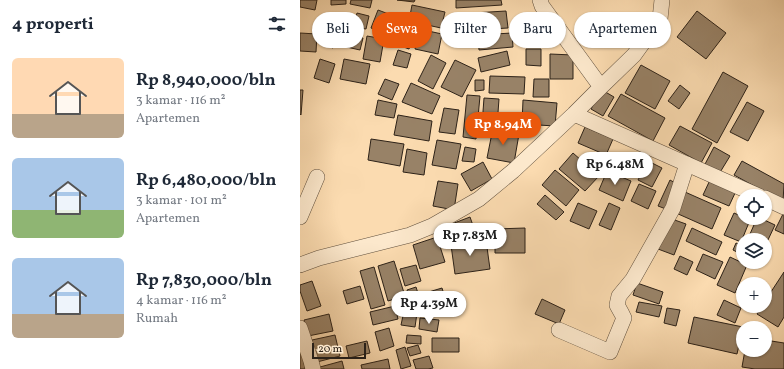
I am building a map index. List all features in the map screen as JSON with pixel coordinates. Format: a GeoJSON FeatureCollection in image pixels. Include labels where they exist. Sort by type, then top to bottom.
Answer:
{"type":"FeatureCollection","features":[{"type":"Feature","properties":{"kind":"street"},"geometry":{"type":"LineString","coordinates":[[540,0],[542,6],[601,87]]}},
{"type":"Feature","properties":{"kind":"street"},"geometry":{"type":"LineString","coordinates":[[300,265],[319,258],[410,235],[432,226],[479,199],[513,171],[634,55],[660,19],[662,0]]}},
{"type":"Feature","properties":{"kind":"street"},"geometry":{"type":"LineString","coordinates":[[574,114],[743,189]]}},
{"type":"Feature","properties":{"kind":"street"},"geometry":{"type":"LineString","coordinates":[[559,330],[610,352],[624,318],[617,305],[619,296],[633,279],[673,208],[687,164]]}},
{"type":"Feature","properties":{"kind":"street"},"geometry":{"type":"LineString","coordinates":[[300,217],[318,177]]}},
{"type":"Feature","properties":{"kind":"street"},"geometry":{"type":"LineString","coordinates":[[772,201],[784,207]]}},
{"type":"Feature","properties":{"kind":"street"},"geometry":{"type":"LineString","coordinates":[[300,328],[313,369]]}},
{"type":"Feature","properties":{"kind":"building"},"geometry":{"type":"Polygon","coordinates":[[[300,0],[317,0],[315,10],[300,7],[300,0]]]}},
{"type":"Feature","properties":{"kind":"building"},"geometry":{"type":"Polygon","coordinates":[[[331,0],[346,0],[346,4],[331,5],[331,0]]]}},
{"type":"Feature","properties":{"kind":"building"},"geometry":{"type":"Polygon","coordinates":[[[351,0],[372,0],[370,8],[350,4],[351,0]]]}},
{"type":"Feature","properties":{"kind":"building"},"geometry":{"type":"Polygon","coordinates":[[[397,0],[415,0],[414,2],[397,0]]]}},
{"type":"Feature","properties":{"kind":"building"},"geometry":{"type":"Polygon","coordinates":[[[456,0],[501,0],[502,5],[456,8],[456,0]]]}},
{"type":"Feature","properties":{"kind":"building"},"geometry":{"type":"Polygon","coordinates":[[[412,5],[445,12],[440,12],[440,28],[432,26],[432,12],[411,12],[412,5]]]}},
{"type":"Feature","properties":{"kind":"building"},"geometry":{"type":"Polygon","coordinates":[[[506,11],[508,28],[501,28],[501,12],[489,12],[506,11]]]}},
{"type":"Feature","properties":{"kind":"building"},"geometry":{"type":"Polygon","coordinates":[[[697,11],[726,33],[706,59],[677,37],[697,11]]]}},
{"type":"Feature","properties":{"kind":"building"},"geometry":{"type":"Polygon","coordinates":[[[364,15],[369,16],[366,29],[364,29],[364,15]]]}},
{"type":"Feature","properties":{"kind":"building"},"geometry":{"type":"Polygon","coordinates":[[[432,32],[440,34],[438,54],[415,49],[432,48],[432,32]]]}},
{"type":"Feature","properties":{"kind":"building"},"geometry":{"type":"Polygon","coordinates":[[[300,33],[312,34],[312,48],[316,48],[316,52],[300,51],[300,33]]]}},
{"type":"Feature","properties":{"kind":"building"},"geometry":{"type":"Polygon","coordinates":[[[509,33],[509,47],[479,50],[479,48],[501,48],[501,34],[509,33]]]}},
{"type":"Feature","properties":{"kind":"building"},"geometry":{"type":"Polygon","coordinates":[[[367,36],[372,37],[372,48],[382,48],[380,62],[363,59],[367,36]]]}},
{"type":"Feature","properties":{"kind":"building"},"geometry":{"type":"Polygon","coordinates":[[[526,49],[541,49],[541,66],[526,65],[526,49]]]}},
{"type":"Feature","properties":{"kind":"building"},"geometry":{"type":"Polygon","coordinates":[[[398,50],[411,54],[407,68],[393,65],[398,50]]]}},
{"type":"Feature","properties":{"kind":"building"},"geometry":{"type":"Polygon","coordinates":[[[507,51],[510,65],[481,72],[478,58],[507,51]]]}},
{"type":"Feature","properties":{"kind":"building"},"geometry":{"type":"Polygon","coordinates":[[[550,54],[573,55],[573,79],[550,79],[550,54]]]}},
{"type":"Feature","properties":{"kind":"building"},"geometry":{"type":"Polygon","coordinates":[[[431,55],[446,63],[433,89],[418,81],[431,55]]]}},
{"type":"Feature","properties":{"kind":"building"},"geometry":{"type":"Polygon","coordinates":[[[320,59],[335,64],[329,83],[314,78],[320,59]]]}},
{"type":"Feature","properties":{"kind":"building"},"geometry":{"type":"Polygon","coordinates":[[[344,59],[370,64],[366,84],[340,79],[344,59]]]}},
{"type":"Feature","properties":{"kind":"building"},"geometry":{"type":"Polygon","coordinates":[[[455,60],[476,70],[462,97],[441,87],[455,60]]]}},
{"type":"Feature","properties":{"kind":"building"},"geometry":{"type":"Polygon","coordinates":[[[641,65],[670,81],[655,109],[625,93],[641,65]]]}},
{"type":"Feature","properties":{"kind":"building"},"geometry":{"type":"Polygon","coordinates":[[[723,72],[748,86],[717,143],[692,129],[723,72]]]}},
{"type":"Feature","properties":{"kind":"building"},"geometry":{"type":"Polygon","coordinates":[[[490,76],[525,77],[524,94],[489,93],[490,76]]]}},
{"type":"Feature","properties":{"kind":"building"},"geometry":{"type":"Polygon","coordinates":[[[385,79],[399,84],[392,100],[378,94],[385,79]]]}},
{"type":"Feature","properties":{"kind":"building"},"geometry":{"type":"Polygon","coordinates":[[[534,79],[549,79],[549,97],[533,97],[534,79]]]}},
{"type":"Feature","properties":{"kind":"building"},"geometry":{"type":"Polygon","coordinates":[[[475,80],[484,80],[484,90],[475,91],[475,80]]]}},
{"type":"Feature","properties":{"kind":"building"},"geometry":{"type":"Polygon","coordinates":[[[411,83],[440,96],[432,114],[402,102],[411,83]]]}},
{"type":"Feature","properties":{"kind":"building"},"geometry":{"type":"Polygon","coordinates":[[[680,85],[690,93],[679,109],[668,101],[680,85]]]}},
{"type":"Feature","properties":{"kind":"building"},"geometry":{"type":"Polygon","coordinates":[[[300,90],[303,90],[301,115],[300,114],[300,90]]]}},
{"type":"Feature","properties":{"kind":"building"},"geometry":{"type":"Polygon","coordinates":[[[602,90],[614,97],[603,116],[591,109],[602,90]]]}},
{"type":"Feature","properties":{"kind":"building"},"geometry":{"type":"Polygon","coordinates":[[[621,94],[665,118],[653,141],[608,116],[621,94]]]}},
{"type":"Feature","properties":{"kind":"building"},"geometry":{"type":"Polygon","coordinates":[[[467,95],[480,96],[476,139],[463,137],[467,95]]]}},
{"type":"Feature","properties":{"kind":"building"},"geometry":{"type":"Polygon","coordinates":[[[484,98],[499,99],[497,126],[482,125],[484,98]]]}},
{"type":"Feature","properties":{"kind":"building"},"geometry":{"type":"Polygon","coordinates":[[[378,100],[397,104],[394,118],[375,115],[378,100]]]}},
{"type":"Feature","properties":{"kind":"building"},"geometry":{"type":"Polygon","coordinates":[[[523,100],[557,103],[555,126],[522,124],[523,100]]]}},
{"type":"Feature","properties":{"kind":"building"},"geometry":{"type":"Polygon","coordinates":[[[747,102],[764,111],[748,141],[730,132],[747,102]]]}},
{"type":"Feature","properties":{"kind":"building"},"geometry":{"type":"Polygon","coordinates":[[[444,108],[459,110],[455,134],[439,132],[444,108]]]}},
{"type":"Feature","properties":{"kind":"building"},"geometry":{"type":"Polygon","coordinates":[[[398,115],[432,121],[429,141],[394,135],[398,115]]]}},
{"type":"Feature","properties":{"kind":"building"},"geometry":{"type":"Polygon","coordinates":[[[680,126],[712,143],[701,163],[669,145],[680,126]]]}},
{"type":"Feature","properties":{"kind":"building"},"geometry":{"type":"Polygon","coordinates":[[[585,127],[613,139],[606,155],[578,143],[585,127]]]}},
{"type":"Feature","properties":{"kind":"building"},"geometry":{"type":"Polygon","coordinates":[[[493,128],[519,134],[514,163],[487,158],[493,128]]]}},
{"type":"Feature","properties":{"kind":"building"},"geometry":{"type":"Polygon","coordinates":[[[371,139],[404,144],[400,166],[368,160],[371,139]]]}},
{"type":"Feature","properties":{"kind":"building"},"geometry":{"type":"Polygon","coordinates":[[[437,140],[461,144],[456,169],[432,165],[437,140]]]}},
{"type":"Feature","properties":{"kind":"building"},"geometry":{"type":"Polygon","coordinates":[[[465,147],[476,149],[474,162],[462,161],[465,147]]]}},
{"type":"Feature","properties":{"kind":"building"},"geometry":{"type":"Polygon","coordinates":[[[714,147],[730,156],[719,174],[704,166],[714,147]]]}},
{"type":"Feature","properties":{"kind":"building"},"geometry":{"type":"Polygon","coordinates":[[[407,149],[427,153],[424,175],[403,172],[407,149]]]}},
{"type":"Feature","properties":{"kind":"building"},"geometry":{"type":"Polygon","coordinates":[[[573,153],[599,176],[585,191],[559,169],[573,153]]]}},
{"type":"Feature","properties":{"kind":"building"},"geometry":{"type":"Polygon","coordinates":[[[648,161],[662,168],[652,187],[638,180],[648,161]]]}},
{"type":"Feature","properties":{"kind":"building"},"geometry":{"type":"Polygon","coordinates":[[[742,161],[784,184],[783,202],[772,196],[772,189],[759,189],[734,175],[742,161]]]}},
{"type":"Feature","properties":{"kind":"building"},"geometry":{"type":"Polygon","coordinates":[[[483,162],[492,179],[471,191],[461,174],[483,162]]]}},
{"type":"Feature","properties":{"kind":"building"},"geometry":{"type":"Polygon","coordinates":[[[555,170],[579,190],[566,206],[542,185],[555,170]]]}},
{"type":"Feature","properties":{"kind":"building"},"geometry":{"type":"Polygon","coordinates":[[[607,171],[631,181],[623,201],[599,190],[607,171]]]}},
{"type":"Feature","properties":{"kind":"building"},"geometry":{"type":"Polygon","coordinates":[[[670,180],[677,184],[666,209],[658,206],[670,180]]]}},
{"type":"Feature","properties":{"kind":"building"},"geometry":{"type":"Polygon","coordinates":[[[710,180],[736,191],[729,206],[703,195],[710,180]]]}},
{"type":"Feature","properties":{"kind":"building"},"geometry":{"type":"Polygon","coordinates":[[[438,181],[458,184],[454,210],[433,206],[438,181]]]}},
{"type":"Feature","properties":{"kind":"building"},"geometry":{"type":"Polygon","coordinates":[[[639,184],[656,191],[648,209],[631,201],[639,184]]]}},
{"type":"Feature","properties":{"kind":"building"},"geometry":{"type":"Polygon","coordinates":[[[685,192],[721,208],[712,229],[676,213],[685,192]]]}},
{"type":"Feature","properties":{"kind":"building"},"geometry":{"type":"Polygon","coordinates":[[[545,195],[564,212],[556,220],[537,204],[545,195]]]}},
{"type":"Feature","properties":{"kind":"building"},"geometry":{"type":"Polygon","coordinates":[[[578,203],[597,211],[589,229],[570,221],[578,203]]]}},
{"type":"Feature","properties":{"kind":"building"},"geometry":{"type":"Polygon","coordinates":[[[609,203],[620,208],[611,230],[599,225],[609,203]]]}},
{"type":"Feature","properties":{"kind":"building"},"geometry":{"type":"Polygon","coordinates":[[[734,213],[736,214],[736,225],[748,225],[745,233],[736,233],[736,240],[724,235],[734,213]]]}},
{"type":"Feature","properties":{"kind":"building"},"geometry":{"type":"Polygon","coordinates":[[[784,214],[784,234],[775,230],[784,214]]]}},
{"type":"Feature","properties":{"kind":"building"},"geometry":{"type":"Polygon","coordinates":[[[470,217],[476,234],[455,241],[449,225],[470,217]]]}},
{"type":"Feature","properties":{"kind":"building"},"geometry":{"type":"Polygon","coordinates":[[[669,218],[686,224],[674,255],[658,249],[669,218]]]}},
{"type":"Feature","properties":{"kind":"building"},"geometry":{"type":"Polygon","coordinates":[[[772,224],[775,225],[771,233],[750,233],[754,225],[772,225],[772,224]]]}},
{"type":"Feature","properties":{"kind":"building"},"geometry":{"type":"Polygon","coordinates":[[[525,228],[525,253],[495,253],[495,229],[525,228]]]}},
{"type":"Feature","properties":{"kind":"building"},"geometry":{"type":"Polygon","coordinates":[[[692,228],[722,242],[716,255],[686,241],[692,228]]]}},
{"type":"Feature","properties":{"kind":"building"},"geometry":{"type":"Polygon","coordinates":[[[437,237],[445,262],[420,269],[413,245],[437,237]]]}},
{"type":"Feature","properties":{"kind":"building"},"geometry":{"type":"Polygon","coordinates":[[[486,240],[490,269],[455,274],[451,245],[486,240]]]}},
{"type":"Feature","properties":{"kind":"building"},"geometry":{"type":"Polygon","coordinates":[[[736,243],[736,252],[733,250],[736,243]]]}},
{"type":"Feature","properties":{"kind":"building"},"geometry":{"type":"Polygon","coordinates":[[[703,254],[723,262],[715,279],[696,270],[703,254]]]}},
{"type":"Feature","properties":{"kind":"building"},"geometry":{"type":"Polygon","coordinates":[[[680,256],[693,262],[687,275],[674,269],[680,256]]]}},
{"type":"Feature","properties":{"kind":"building"},"geometry":{"type":"Polygon","coordinates":[[[730,257],[736,260],[736,269],[745,269],[742,277],[736,277],[735,293],[717,285],[730,257]]]}},
{"type":"Feature","properties":{"kind":"building"},"geometry":{"type":"Polygon","coordinates":[[[394,261],[405,296],[388,301],[378,266],[394,261]]]}},
{"type":"Feature","properties":{"kind":"building"},"geometry":{"type":"Polygon","coordinates":[[[416,265],[421,281],[405,286],[400,269],[416,265]]]}},
{"type":"Feature","properties":{"kind":"building"},"geometry":{"type":"Polygon","coordinates":[[[374,267],[385,305],[371,309],[360,271],[374,267]]]}},
{"type":"Feature","properties":{"kind":"building"},"geometry":{"type":"Polygon","coordinates":[[[784,272],[784,317],[778,327],[772,323],[772,321],[768,321],[757,314],[772,313],[772,290],[784,272]]]}},
{"type":"Feature","properties":{"kind":"building"},"geometry":{"type":"Polygon","coordinates":[[[312,281],[321,306],[307,311],[300,291],[300,285],[312,281]]]}},
{"type":"Feature","properties":{"kind":"building"},"geometry":{"type":"Polygon","coordinates":[[[637,283],[663,292],[659,304],[633,295],[637,283]]]}},
{"type":"Feature","properties":{"kind":"building"},"geometry":{"type":"Polygon","coordinates":[[[360,286],[364,299],[347,304],[343,291],[360,286]]]}},
{"type":"Feature","properties":{"kind":"building"},"geometry":{"type":"Polygon","coordinates":[[[416,287],[421,303],[412,306],[407,290],[416,287]]]}},
{"type":"Feature","properties":{"kind":"building"},"geometry":{"type":"Polygon","coordinates":[[[442,288],[448,307],[427,313],[422,294],[442,288]]]}},
{"type":"Feature","properties":{"kind":"building"},"geometry":{"type":"Polygon","coordinates":[[[542,299],[565,310],[559,324],[535,314],[542,299]]]}},
{"type":"Feature","properties":{"kind":"building"},"geometry":{"type":"Polygon","coordinates":[[[724,300],[736,306],[736,313],[739,313],[735,323],[717,315],[724,300]]]}},
{"type":"Feature","properties":{"kind":"building"},"geometry":{"type":"Polygon","coordinates":[[[639,302],[662,306],[659,317],[636,312],[639,302]]]}},
{"type":"Feature","properties":{"kind":"building"},"geometry":{"type":"Polygon","coordinates":[[[395,306],[398,319],[373,325],[370,312],[395,306]]]}},
{"type":"Feature","properties":{"kind":"building"},"geometry":{"type":"Polygon","coordinates":[[[667,308],[680,310],[676,326],[664,323],[667,308]]]}},
{"type":"Feature","properties":{"kind":"building"},"geometry":{"type":"Polygon","coordinates":[[[404,311],[417,313],[415,327],[401,325],[404,311]]]}},
{"type":"Feature","properties":{"kind":"building"},"geometry":{"type":"Polygon","coordinates":[[[329,314],[333,331],[308,336],[304,320],[329,314]]]}},
{"type":"Feature","properties":{"kind":"building"},"geometry":{"type":"Polygon","coordinates":[[[694,317],[736,326],[736,354],[688,343],[694,317]]]}},
{"type":"Feature","properties":{"kind":"building"},"geometry":{"type":"Polygon","coordinates":[[[420,318],[439,320],[437,332],[419,329],[420,318]]]}},
{"type":"Feature","properties":{"kind":"building"},"geometry":{"type":"Polygon","coordinates":[[[389,328],[394,346],[380,351],[375,332],[389,328]]]}},
{"type":"Feature","properties":{"kind":"building"},"geometry":{"type":"Polygon","coordinates":[[[335,335],[340,356],[317,362],[312,340],[335,335]]]}},
{"type":"Feature","properties":{"kind":"building"},"geometry":{"type":"Polygon","coordinates":[[[407,335],[421,336],[421,344],[406,343],[407,335]]]}},
{"type":"Feature","properties":{"kind":"building"},"geometry":{"type":"Polygon","coordinates":[[[432,338],[459,338],[459,352],[432,352],[432,338]]]}},
{"type":"Feature","properties":{"kind":"building"},"geometry":{"type":"Polygon","coordinates":[[[367,341],[370,353],[349,358],[346,346],[367,341]]]}},
{"type":"Feature","properties":{"kind":"building"},"geometry":{"type":"Polygon","coordinates":[[[772,341],[784,343],[784,369],[755,369],[742,367],[744,357],[772,357],[772,341]]]}},
{"type":"Feature","properties":{"kind":"building"},"geometry":{"type":"Polygon","coordinates":[[[418,345],[421,353],[410,356],[407,348],[418,345]]]}},
{"type":"Feature","properties":{"kind":"building"},"geometry":{"type":"Polygon","coordinates":[[[405,347],[411,366],[401,369],[396,350],[405,347]]]}},
{"type":"Feature","properties":{"kind":"building"},"geometry":{"type":"Polygon","coordinates":[[[300,349],[302,349],[305,369],[300,369],[300,349]]]}},
{"type":"Feature","properties":{"kind":"building"},"geometry":{"type":"Polygon","coordinates":[[[429,356],[433,368],[416,369],[413,360],[429,356]]]}},
{"type":"Feature","properties":{"kind":"building"},"geometry":{"type":"Polygon","coordinates":[[[388,359],[390,369],[362,369],[361,365],[388,359]]]}},
{"type":"Feature","properties":{"kind":"building"},"geometry":{"type":"Polygon","coordinates":[[[342,361],[344,369],[320,369],[320,367],[342,361]]]}}]}
